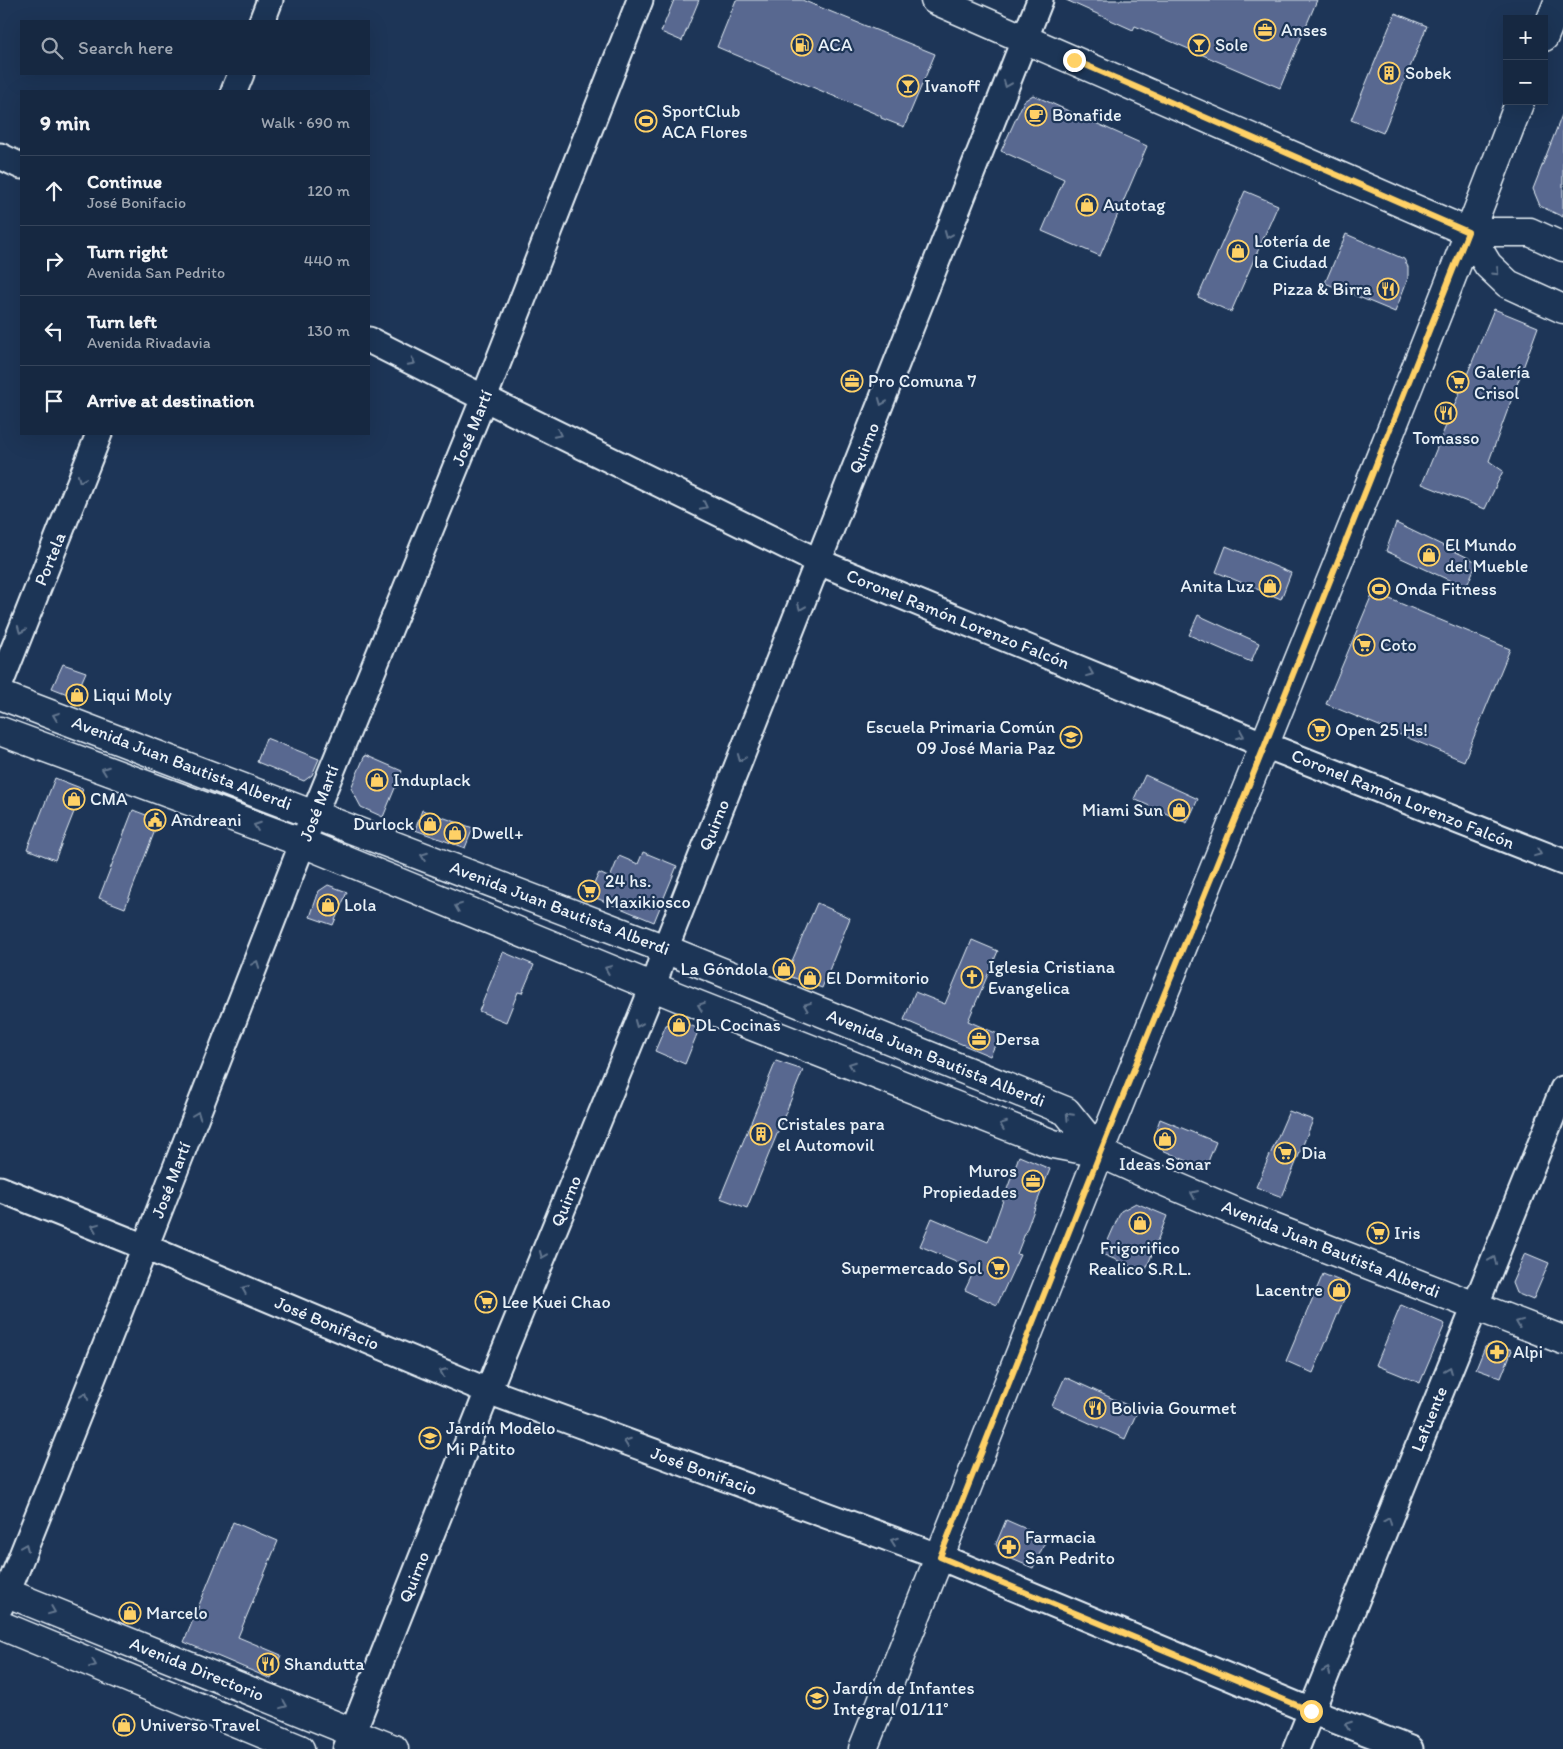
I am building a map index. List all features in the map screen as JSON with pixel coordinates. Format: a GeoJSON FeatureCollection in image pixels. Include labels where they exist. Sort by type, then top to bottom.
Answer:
{"type":"FeatureCollection","features":[{"type":"Feature","properties":{"kind":"main road"},"geometry":{"type":"LineString","coordinates":[[935,0],[1468,232],[1530,232],[1563,247]]}},
{"type":"Feature","properties":{"kind":"main road"},"geometry":{"type":"LineString","coordinates":[[1548,26],[1558,0]]}},
{"type":"Feature","properties":{"kind":"main road"},"geometry":{"type":"LineString","coordinates":[[864,1749],[1518,105]]}},
{"type":"Feature","properties":{"kind":"main road"},"geometry":{"type":"LineString","coordinates":[[1468,232],[1488,265],[1508,284],[1563,309]]}},
{"type":"Feature","properties":{"kind":"main road","name":"Avenida Juan Bautista Alberdi"},"geometry":{"type":"LineString","coordinates":[[0,695],[665,949],[1066,1111],[1100,1153]]}},
{"type":"Feature","properties":{"kind":"main road","name":"Avenida Juan Bautista Alberdi"},"geometry":{"type":"LineString","coordinates":[[0,731],[303,843],[653,987],[1053,1144],[1100,1153],[1271,1227],[1563,1340]]}},
{"type":"Feature","properties":{"kind":"main road","name":"Avenida Directorio"},"geometry":{"type":"LineString","coordinates":[[2,1596],[349,1741],[394,1749]]}},
{"type":"Feature","properties":{"kind":"main road","name":"Avenida Directorio"},"geometry":{"type":"LineString","coordinates":[[0,1625],[300,1749]]}},
{"type":"Feature","properties":{"kind":"street"},"geometry":{"type":"LineString","coordinates":[[262,20],[270,0]]}},
{"type":"Feature","properties":{"kind":"street","name":"José Martí"},"geometry":{"type":"LineString","coordinates":[[2,1596],[145,1247],[314,814],[484,398],[640,0]]}},
{"type":"Feature","properties":{"kind":"street","name":"Quirno"},"geometry":{"type":"LineString","coordinates":[[349,1741],[488,1391],[653,987],[665,949],[1040,0]]}},
{"type":"Feature","properties":{"kind":"street"},"geometry":{"type":"LineString","coordinates":[[234,90],[241,75]]}},
{"type":"Feature","properties":{"kind":"street"},"geometry":{"type":"LineString","coordinates":[[0,156],[20,166]]}},
{"type":"Feature","properties":{"kind":"street","name":"Coronel Ramón Lorenzo Falcón"},"geometry":{"type":"LineString","coordinates":[[370,341],[819,562],[1265,745],[1563,862]]}},
{"type":"Feature","properties":{"kind":"street","name":"Portela"},"geometry":{"type":"LineString","coordinates":[[0,684],[99,435]]}},
{"type":"Feature","properties":{"kind":"street","name":"Lafuente"},"geometry":{"type":"LineString","coordinates":[[1296,1749],[1563,1089]]}},
{"type":"Feature","properties":{"kind":"street","name":"José Bonifacio"},"geometry":{"type":"LineString","coordinates":[[0,1190],[145,1247],[488,1391],[940,1557],[1311,1711],[1410,1749]]}},
{"type":"Feature","properties":{"kind":"building"},"geometry":{"type":"Polygon","coordinates":[[[674,0],[699,0],[682,41],[661,32],[674,0]]]}},
{"type":"Feature","properties":{"kind":"building"},"geometry":{"type":"Polygon","coordinates":[[[736,0],[802,0],[935,54],[904,127],[717,47],[736,0]]]}},
{"type":"Feature","properties":{"kind":"building"},"geometry":{"type":"Polygon","coordinates":[[[1066,0],[1317,0],[1280,88],[1135,26],[1133,30],[1066,0]]]}},
{"type":"Feature","properties":{"kind":"building","name":"Sobek"},"geometry":{"type":"Polygon","coordinates":[[[1395,13],[1427,26],[1383,133],[1351,120],[1395,13]]]}},
{"type":"Feature","properties":{"kind":"building","name":"Autotag"},"geometry":{"type":"Polygon","coordinates":[[[1033,95],[1147,146],[1100,256],[1042,231],[1064,179],[1001,151],[1024,101],[1033,95]]]}},
{"type":"Feature","properties":{"kind":"building"},"geometry":{"type":"Polygon","coordinates":[[[1562,115],[1563,217],[1540,206],[1533,189],[1562,115]]]}},
{"type":"Feature","properties":{"kind":"building","name":"Lotería de la Ciudad"},"geometry":{"type":"Polygon","coordinates":[[[1245,191],[1278,205],[1231,312],[1198,297],[1245,191]]]}},
{"type":"Feature","properties":{"kind":"building"},"geometry":{"type":"Polygon","coordinates":[[[1346,234],[1404,259],[1408,267],[1408,278],[1395,312],[1325,283],[1346,234]]]}},
{"type":"Feature","properties":{"kind":"building"},"geometry":{"type":"Polygon","coordinates":[[[1494,309],[1538,327],[1489,461],[1503,471],[1485,509],[1422,484],[1494,309]]]}},
{"type":"Feature","properties":{"kind":"building","name":"El Mundo del Mueble"},"geometry":{"type":"Polygon","coordinates":[[[1396,523],[1477,562],[1466,588],[1386,551],[1396,523]]]}},
{"type":"Feature","properties":{"kind":"building"},"geometry":{"type":"Polygon","coordinates":[[[1226,546],[1291,573],[1281,599],[1216,572],[1226,546]]]}},
{"type":"Feature","properties":{"kind":"building"},"geometry":{"type":"Polygon","coordinates":[[[1373,592],[1510,649],[1464,761],[1326,704],[1373,592]]]}},
{"type":"Feature","properties":{"kind":"building"},"geometry":{"type":"Polygon","coordinates":[[[1198,615],[1259,643],[1251,662],[1189,635],[1198,615]]]}},
{"type":"Feature","properties":{"kind":"building"},"geometry":{"type":"Polygon","coordinates":[[[63,664],[86,672],[75,697],[52,688],[63,664]]]}},
{"type":"Feature","properties":{"kind":"building"},"geometry":{"type":"Polygon","coordinates":[[[266,738],[319,759],[312,775],[304,781],[257,762],[266,738]]]}},
{"type":"Feature","properties":{"kind":"building","name":"Induplack"},"geometry":{"type":"Polygon","coordinates":[[[365,755],[402,771],[383,817],[361,807],[351,788],[365,755]]]}},
{"type":"Feature","properties":{"kind":"building"},"geometry":{"type":"Polygon","coordinates":[[[1145,775],[1198,799],[1187,823],[1134,799],[1145,775]]]}},
{"type":"Feature","properties":{"kind":"building"},"geometry":{"type":"Polygon","coordinates":[[[55,778],[83,789],[55,860],[27,849],[55,778]]]}},
{"type":"Feature","properties":{"kind":"building"},"geometry":{"type":"Polygon","coordinates":[[[133,810],[159,820],[125,908],[99,898],[133,810]]]}},
{"type":"Feature","properties":{"kind":"building"},"geometry":{"type":"Polygon","coordinates":[[[422,810],[473,828],[465,848],[415,830],[422,810]]]}},
{"type":"Feature","properties":{"kind":"building"},"geometry":{"type":"Polygon","coordinates":[[[643,852],[677,866],[654,922],[589,895],[599,873],[610,878],[619,856],[638,864],[643,852]]]}},
{"type":"Feature","properties":{"kind":"building","name":"Lola"},"geometry":{"type":"Polygon","coordinates":[[[328,885],[347,892],[333,925],[310,917],[319,891],[328,885]]]}},
{"type":"Feature","properties":{"kind":"building"},"geometry":{"type":"Polygon","coordinates":[[[817,903],[850,918],[822,988],[786,975],[817,903]]]}},
{"type":"Feature","properties":{"kind":"building"},"geometry":{"type":"Polygon","coordinates":[[[972,940],[998,951],[968,1021],[1000,1035],[990,1056],[904,1020],[915,992],[945,1004],[972,940]]]}},
{"type":"Feature","properties":{"kind":"building"},"geometry":{"type":"Polygon","coordinates":[[[503,952],[534,965],[522,993],[518,992],[506,1022],[479,1011],[503,952]]]}},
{"type":"Feature","properties":{"kind":"building"},"geometry":{"type":"Polygon","coordinates":[[[678,1020],[699,1029],[685,1064],[655,1051],[666,1025],[678,1020]]]}},
{"type":"Feature","properties":{"kind":"building","name":"Cristales para el Automovil"},"geometry":{"type":"Polygon","coordinates":[[[776,1061],[803,1070],[747,1208],[720,1198],[776,1061]]]}},
{"type":"Feature","properties":{"kind":"building","name":"Dia"},"geometry":{"type":"Polygon","coordinates":[[[1289,1111],[1313,1120],[1282,1197],[1256,1187],[1289,1111]]]}},
{"type":"Feature","properties":{"kind":"building"},"geometry":{"type":"Polygon","coordinates":[[[1160,1119],[1216,1142],[1205,1169],[1158,1148],[1155,1133],[1160,1119]]]}},
{"type":"Feature","properties":{"kind":"building"},"geometry":{"type":"Polygon","coordinates":[[[1019,1156],[1050,1169],[1017,1254],[1020,1255],[997,1305],[965,1290],[975,1269],[920,1246],[932,1218],[988,1242],[1019,1156]]]}},
{"type":"Feature","properties":{"kind":"building"},"geometry":{"type":"Polygon","coordinates":[[[1136,1203],[1167,1216],[1145,1272],[1102,1254],[1121,1211],[1136,1203]]]}},
{"type":"Feature","properties":{"kind":"building"},"geometry":{"type":"Polygon","coordinates":[[[1525,1253],[1549,1263],[1533,1300],[1516,1293],[1512,1283],[1525,1253]]]}},
{"type":"Feature","properties":{"kind":"building"},"geometry":{"type":"Polygon","coordinates":[[[1323,1274],[1350,1285],[1313,1373],[1286,1361],[1323,1274]]]}},
{"type":"Feature","properties":{"kind":"building"},"geometry":{"type":"Polygon","coordinates":[[[1401,1305],[1445,1324],[1420,1383],[1376,1365],[1401,1305]]]}},
{"type":"Feature","properties":{"kind":"building"},"geometry":{"type":"Polygon","coordinates":[[[1495,1343],[1512,1350],[1501,1378],[1476,1369],[1485,1347],[1495,1343]]]}},
{"type":"Feature","properties":{"kind":"building","name":"Bolivia Gourmet"},"geometry":{"type":"Polygon","coordinates":[[[1065,1377],[1138,1410],[1125,1439],[1052,1406],[1065,1377]]]}},
{"type":"Feature","properties":{"kind":"building"},"geometry":{"type":"Polygon","coordinates":[[[1006,1520],[1047,1538],[1033,1568],[1000,1554],[996,1544],[1006,1520]]]}},
{"type":"Feature","properties":{"kind":"building"},"geometry":{"type":"Polygon","coordinates":[[[233,1522],[278,1541],[238,1637],[281,1655],[271,1679],[184,1642],[233,1522]]]}},
{"type":"Feature","properties":{"kind":"place","name":"Anses"},"geometry":{"type":"Point","coordinates":[1265,30]}},
{"type":"Feature","properties":{"kind":"place","name":"ACA"},"geometry":{"type":"Point","coordinates":[802,45]}},
{"type":"Feature","properties":{"kind":"place","name":"Sole"},"geometry":{"type":"Point","coordinates":[1199,45]}},
{"type":"Feature","properties":{"kind":"place","name":"Sobek"},"geometry":{"type":"Point","coordinates":[1389,73]}},
{"type":"Feature","properties":{"kind":"place","name":"Ivanoff"},"geometry":{"type":"Point","coordinates":[908,86]}},
{"type":"Feature","properties":{"kind":"place","name":"Bonafide"},"geometry":{"type":"Point","coordinates":[1036,115]}},
{"type":"Feature","properties":{"kind":"place","name":"SportClub ACA Flores"},"geometry":{"type":"Point","coordinates":[646,121]}},
{"type":"Feature","properties":{"kind":"place","name":"Autotag"},"geometry":{"type":"Point","coordinates":[1087,205]}},
{"type":"Feature","properties":{"kind":"place","name":"Lotería de la Ciudad"},"geometry":{"type":"Point","coordinates":[1238,251]}},
{"type":"Feature","properties":{"kind":"place","name":"Pizza & Birra"},"geometry":{"type":"Point","coordinates":[1388,289]}},
{"type":"Feature","properties":{"kind":"place","name":"Pro Comuna 7"},"geometry":{"type":"Point","coordinates":[852,381]}},
{"type":"Feature","properties":{"kind":"place","name":"Galería Crisol"},"geometry":{"type":"Point","coordinates":[1458,382]}},
{"type":"Feature","properties":{"kind":"place","name":"Tomasso"},"geometry":{"type":"Point","coordinates":[1446,413]}},
{"type":"Feature","properties":{"kind":"place","name":"El Mundo del Mueble"},"geometry":{"type":"Point","coordinates":[1429,555]}},
{"type":"Feature","properties":{"kind":"place","name":"Anita Luz"},"geometry":{"type":"Point","coordinates":[1270,586]}},
{"type":"Feature","properties":{"kind":"place","name":"Onda Fitness"},"geometry":{"type":"Point","coordinates":[1379,589]}},
{"type":"Feature","properties":{"kind":"place","name":"Coto"},"geometry":{"type":"Point","coordinates":[1364,645]}},
{"type":"Feature","properties":{"kind":"place","name":"Liqui Moly"},"geometry":{"type":"Point","coordinates":[77,695]}},
{"type":"Feature","properties":{"kind":"place","name":"Open 25 Hs!"},"geometry":{"type":"Point","coordinates":[1319,730]}},
{"type":"Feature","properties":{"kind":"place","name":"Escuela Primaria Común 09 José Maria Paz"},"geometry":{"type":"Point","coordinates":[1071,737]}},
{"type":"Feature","properties":{"kind":"place","name":"Induplack"},"geometry":{"type":"Point","coordinates":[377,780]}},
{"type":"Feature","properties":{"kind":"place","name":"CMA"},"geometry":{"type":"Point","coordinates":[74,799]}},
{"type":"Feature","properties":{"kind":"place","name":"Miami Sun"},"geometry":{"type":"Point","coordinates":[1179,810]}},
{"type":"Feature","properties":{"kind":"place","name":"Andreani"},"geometry":{"type":"Point","coordinates":[155,820]}},
{"type":"Feature","properties":{"kind":"place","name":"Durlock"},"geometry":{"type":"Point","coordinates":[430,824]}},
{"type":"Feature","properties":{"kind":"place","name":"Dwell+"},"geometry":{"type":"Point","coordinates":[455,833]}},
{"type":"Feature","properties":{"kind":"place","name":"24 hs. Maxikiosco"},"geometry":{"type":"Point","coordinates":[589,891]}},
{"type":"Feature","properties":{"kind":"place","name":"Lola"},"geometry":{"type":"Point","coordinates":[328,905]}},
{"type":"Feature","properties":{"kind":"place","name":"La Góndola"},"geometry":{"type":"Point","coordinates":[784,969]}},
{"type":"Feature","properties":{"kind":"place","name":"Iglesia Cristiana Evangelica"},"geometry":{"type":"Point","coordinates":[972,977]}},
{"type":"Feature","properties":{"kind":"place","name":"El Dormitorio"},"geometry":{"type":"Point","coordinates":[810,978]}},
{"type":"Feature","properties":{"kind":"place","name":"DL Cocinas"},"geometry":{"type":"Point","coordinates":[679,1025]}},
{"type":"Feature","properties":{"kind":"place","name":"Dersa"},"geometry":{"type":"Point","coordinates":[979,1039]}},
{"type":"Feature","properties":{"kind":"place","name":"Cristales para el Automovil"},"geometry":{"type":"Point","coordinates":[761,1134]}},
{"type":"Feature","properties":{"kind":"place","name":"Ideas Sonar"},"geometry":{"type":"Point","coordinates":[1165,1139]}},
{"type":"Feature","properties":{"kind":"place","name":"Dia"},"geometry":{"type":"Point","coordinates":[1285,1153]}},
{"type":"Feature","properties":{"kind":"place","name":"Muros Propiedades"},"geometry":{"type":"Point","coordinates":[1033,1181]}},
{"type":"Feature","properties":{"kind":"place","name":"Frigorifico Realico S.R.L."},"geometry":{"type":"Point","coordinates":[1140,1223]}},
{"type":"Feature","properties":{"kind":"place","name":"Iris"},"geometry":{"type":"Point","coordinates":[1378,1233]}},
{"type":"Feature","properties":{"kind":"place","name":"Supermercado Sol"},"geometry":{"type":"Point","coordinates":[998,1268]}},
{"type":"Feature","properties":{"kind":"place","name":"Lacentre"},"geometry":{"type":"Point","coordinates":[1339,1290]}},
{"type":"Feature","properties":{"kind":"place","name":"Lee Kuei Chao"},"geometry":{"type":"Point","coordinates":[486,1302]}},
{"type":"Feature","properties":{"kind":"place","name":"Alpi"},"geometry":{"type":"Point","coordinates":[1497,1352]}},
{"type":"Feature","properties":{"kind":"place","name":"Bolivia Gourmet"},"geometry":{"type":"Point","coordinates":[1095,1408]}},
{"type":"Feature","properties":{"kind":"place","name":"Jardín Modelo Mi Patito"},"geometry":{"type":"Point","coordinates":[430,1438]}},
{"type":"Feature","properties":{"kind":"place","name":"Farmacia San Pedrito"},"geometry":{"type":"Point","coordinates":[1009,1547]}},
{"type":"Feature","properties":{"kind":"place","name":"Marcelo"},"geometry":{"type":"Point","coordinates":[130,1613]}},
{"type":"Feature","properties":{"kind":"place","name":"Shandutta"},"geometry":{"type":"Point","coordinates":[268,1664]}},
{"type":"Feature","properties":{"kind":"place","name":"Jardín de Infantes Integral 01/11°"},"geometry":{"type":"Point","coordinates":[817,1698]}},
{"type":"Feature","properties":{"kind":"place","name":"Universo Travel"},"geometry":{"type":"Point","coordinates":[124,1725]}},
{"type":"Feature","properties":{"kind":"route"},"geometry":{"type":"LineString","coordinates":[[1074,60],[1468,232],[1436,317],[940,1557],[1311,1711]]}}]}
